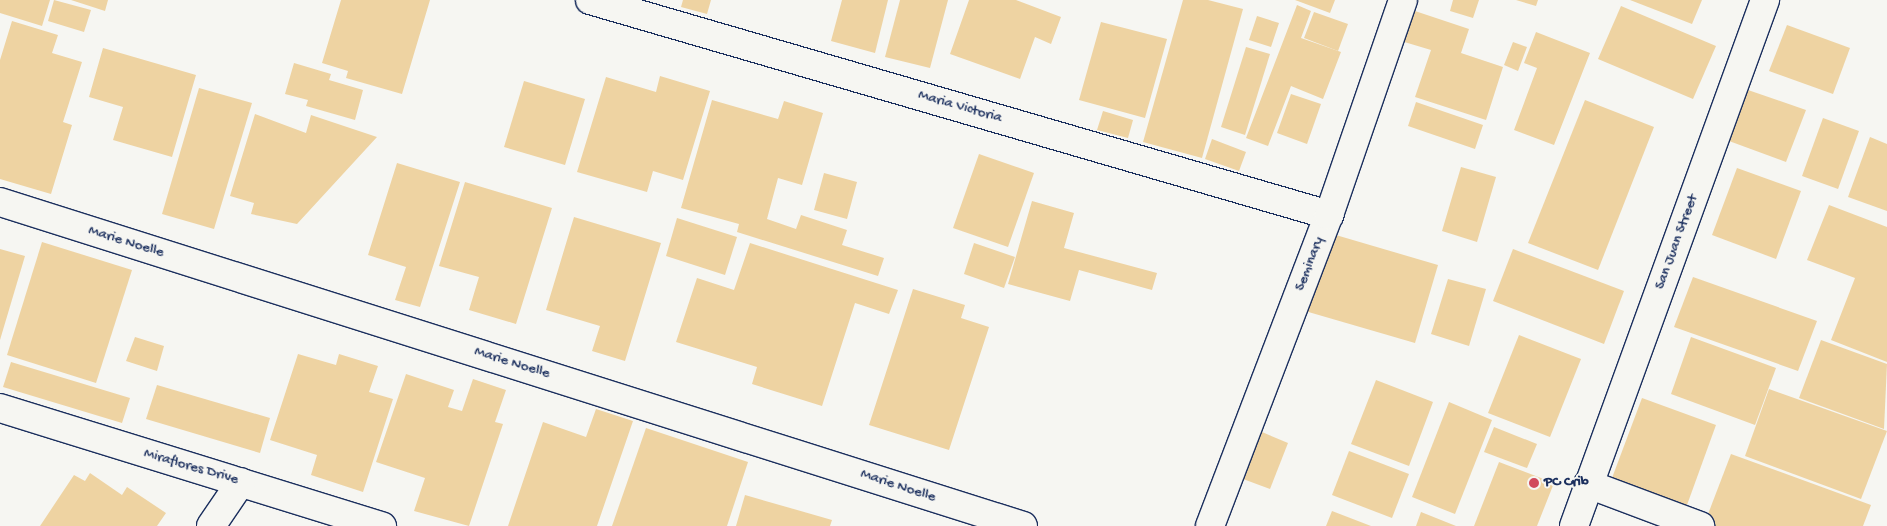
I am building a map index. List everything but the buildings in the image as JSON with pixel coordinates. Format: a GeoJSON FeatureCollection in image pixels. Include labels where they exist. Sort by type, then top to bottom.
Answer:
{"type":"FeatureCollection","features":[{"type":"Feature","properties":{"kind":"street","name":"Maria Victoria"},"geometry":{"type":"LineString","coordinates":[[590,0],[1329,215]]}},
{"type":"Feature","properties":{"kind":"street","name":"Seminary"},"geometry":{"type":"LineString","coordinates":[[1210,526],[1329,215],[1403,0]]}},
{"type":"Feature","properties":{"kind":"street","name":"San Juan Street"},"geometry":{"type":"LineString","coordinates":[[1574,526],[1765,0]]}},
{"type":"Feature","properties":{"kind":"street","name":"Marie Noelle"},"geometry":{"type":"LineString","coordinates":[[0,202],[1024,526]]}},
{"type":"Feature","properties":{"kind":"street","name":"Miraflores Drive"},"geometry":{"type":"LineString","coordinates":[[0,408],[382,526]]}},
{"type":"Feature","properties":{"kind":"street"},"geometry":{"type":"LineString","coordinates":[[211,526],[241,482]]}},
{"type":"Feature","properties":{"kind":"street"},"geometry":{"type":"LineString","coordinates":[[1588,484],[1700,526]]}},
{"type":"Feature","properties":{"kind":"place","name":"PC Crib"},"geometry":{"type":"Point","coordinates":[1534,483]}}]}
